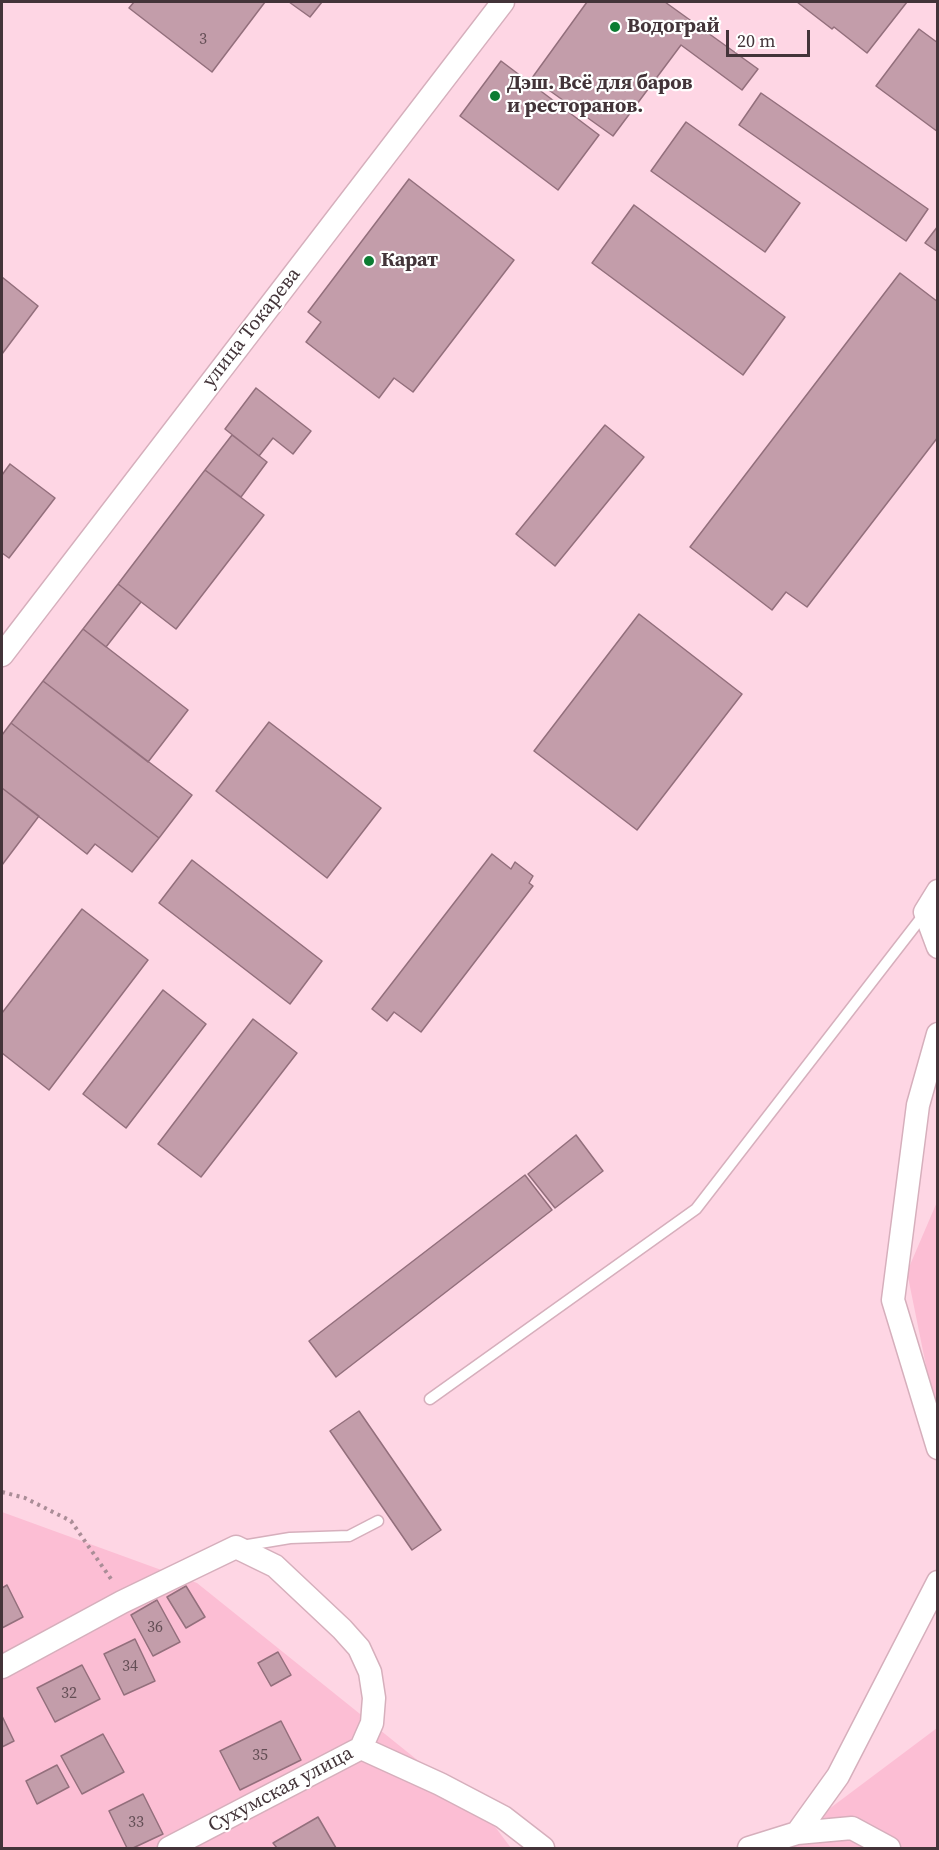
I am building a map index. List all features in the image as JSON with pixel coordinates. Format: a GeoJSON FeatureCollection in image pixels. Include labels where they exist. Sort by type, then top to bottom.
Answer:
{"type":"FeatureCollection","features":[{"type":"Feature","properties":{"kind":"street","name":"улица Токарева"},"geometry":{"type":"LineString","coordinates":[[2,655],[503,2]]}},
{"type":"Feature","properties":{"kind":"street"},"geometry":{"type":"LineString","coordinates":[[938,891],[925,912],[938,947]]}},
{"type":"Feature","properties":{"kind":"street"},"geometry":{"type":"LineString","coordinates":[[938,1034],[918,1105],[893,1300],[938,1448]]}},
{"type":"Feature","properties":{"kind":"street"},"geometry":{"type":"LineString","coordinates":[[2,1667],[122,1602],[236,1547],[275,1566],[359,1648],[370,1672],[374,1698],[372,1723],[361,1748],[440,1784],[502,1817],[543,1848]]}},
{"type":"Feature","properties":{"kind":"street"},"geometry":{"type":"LineString","coordinates":[[797,1833],[838,1776],[938,1582]]}},
{"type":"Feature","properties":{"kind":"street","name":"Сухумская улица"},"geometry":{"type":"LineString","coordinates":[[169,1848],[361,1748]]}},
{"type":"Feature","properties":{"kind":"street"},"geometry":{"type":"LineString","coordinates":[[749,1848],[797,1833],[852,1828],[889,1848]]}},
{"type":"Feature","properties":{"kind":"lane"},"geometry":{"type":"LineString","coordinates":[[430,1399],[696,1209],[925,912]]}},
{"type":"Feature","properties":{"kind":"lane"},"geometry":{"type":"LineString","coordinates":[[236,1547],[290,1538],[349,1536],[378,1521]]}},
{"type":"Feature","properties":{"kind":"path"},"geometry":{"type":"LineString","coordinates":[[2,1492],[25,1498],[71,1521],[114,1585],[122,1602]]}},
{"type":"Feature","properties":{"kind":"shaded area"},"geometry":{"type":"Polygon","coordinates":[[[937,1202],[937,1420],[907,1272],[937,1202]]]}},
{"type":"Feature","properties":{"kind":"shaded area"},"geometry":{"type":"Polygon","coordinates":[[[2,1512],[197,1583],[487,1816],[511,1848],[2,1848],[2,1512]]]}},
{"type":"Feature","properties":{"kind":"shaded area"},"geometry":{"type":"Polygon","coordinates":[[[937,1728],[937,1848],[757,1848],[797,1833],[937,1728]]]}},
{"type":"Feature","properties":{"kind":"building"},"geometry":{"type":"Polygon","coordinates":[[[134,2],[265,2],[212,72],[129,8],[134,2]]]}},
{"type":"Feature","properties":{"kind":"building"},"geometry":{"type":"Polygon","coordinates":[[[289,2],[322,2],[310,17],[289,2]]]}},
{"type":"Feature","properties":{"kind":"building"},"geometry":{"type":"Polygon","coordinates":[[[587,2],[665,2],[758,69],[742,90],[681,45],[613,136],[532,78],[587,2]]]}},
{"type":"Feature","properties":{"kind":"building"},"geometry":{"type":"Polygon","coordinates":[[[797,2],[907,2],[867,53],[797,2]]]}},
{"type":"Feature","properties":{"kind":"building"},"geometry":{"type":"Polygon","coordinates":[[[919,29],[938,43],[938,132],[876,86],[919,29]]]}},
{"type":"Feature","properties":{"kind":"building"},"geometry":{"type":"Polygon","coordinates":[[[501,61],[599,135],[558,190],[460,116],[501,61]]]}},
{"type":"Feature","properties":{"kind":"building"},"geometry":{"type":"Polygon","coordinates":[[[761,93],[928,209],[906,241],[739,125],[761,93]]]}},
{"type":"Feature","properties":{"kind":"building"},"geometry":{"type":"Polygon","coordinates":[[[686,122],[800,203],[765,252],[651,171],[686,122]]]}},
{"type":"Feature","properties":{"kind":"building"},"geometry":{"type":"Polygon","coordinates":[[[409,179],[514,260],[413,392],[394,378],[379,398],[306,342],[321,322],[308,312],[409,179]]]}},
{"type":"Feature","properties":{"kind":"building"},"geometry":{"type":"Polygon","coordinates":[[[634,205],[785,317],[743,375],[592,263],[634,205]]]}},
{"type":"Feature","properties":{"kind":"building"},"geometry":{"type":"Polygon","coordinates":[[[938,226],[938,252],[925,243],[938,226]]]}},
{"type":"Feature","properties":{"kind":"building"},"geometry":{"type":"Polygon","coordinates":[[[900,273],[938,302],[938,437],[807,607],[786,592],[772,610],[690,547],[900,273]]]}},
{"type":"Feature","properties":{"kind":"building"},"geometry":{"type":"Polygon","coordinates":[[[2,277],[38,306],[2,354],[2,277]]]}},
{"type":"Feature","properties":{"kind":"building"},"geometry":{"type":"Polygon","coordinates":[[[256,388],[311,431],[293,454],[273,438],[259,456],[225,429],[256,388]]]}},
{"type":"Feature","properties":{"kind":"building"},"geometry":{"type":"Polygon","coordinates":[[[605,425],[644,457],[555,566],[516,534],[605,425]]]}},
{"type":"Feature","properties":{"kind":"building"},"geometry":{"type":"Polygon","coordinates":[[[232,435],[267,462],[241,497],[205,470],[232,435]]]}},
{"type":"Feature","properties":{"kind":"building"},"geometry":{"type":"Polygon","coordinates":[[[10,464],[55,498],[9,558],[2,553],[2,475],[10,464]]]}},
{"type":"Feature","properties":{"kind":"building"},"geometry":{"type":"Polygon","coordinates":[[[205,470],[264,515],[176,629],[118,584],[205,470]]]}},
{"type":"Feature","properties":{"kind":"building"},"geometry":{"type":"Polygon","coordinates":[[[118,584],[141,602],[106,647],[83,629],[118,584]]]}},
{"type":"Feature","properties":{"kind":"building"},"geometry":{"type":"Polygon","coordinates":[[[639,614],[742,694],[637,830],[534,751],[639,614]]]}},
{"type":"Feature","properties":{"kind":"building"},"geometry":{"type":"Polygon","coordinates":[[[83,629],[188,710],[148,762],[43,681],[83,629]]]}},
{"type":"Feature","properties":{"kind":"building"},"geometry":{"type":"Polygon","coordinates":[[[43,681],[192,795],[159,838],[11,723],[43,681]]]}},
{"type":"Feature","properties":{"kind":"building"},"geometry":{"type":"Polygon","coordinates":[[[269,722],[381,808],[327,878],[216,791],[269,722]]]}},
{"type":"Feature","properties":{"kind":"building"},"geometry":{"type":"Polygon","coordinates":[[[11,723],[159,838],[132,872],[95,844],[87,854],[2,788],[2,735],[11,723]]]}},
{"type":"Feature","properties":{"kind":"building"},"geometry":{"type":"Polygon","coordinates":[[[2,788],[39,816],[2,865],[2,788]]]}},
{"type":"Feature","properties":{"kind":"building"},"geometry":{"type":"Polygon","coordinates":[[[492,854],[511,869],[515,862],[533,876],[529,883],[533,886],[421,1032],[394,1012],[387,1021],[372,1009],[492,854]]]}},
{"type":"Feature","properties":{"kind":"building"},"geometry":{"type":"Polygon","coordinates":[[[192,860],[322,961],[290,1004],[159,903],[192,860]]]}},
{"type":"Feature","properties":{"kind":"building"},"geometry":{"type":"Polygon","coordinates":[[[82,909],[148,960],[49,1090],[2,1053],[2,1013],[82,909]]]}},
{"type":"Feature","properties":{"kind":"building"},"geometry":{"type":"Polygon","coordinates":[[[163,990],[206,1024],[126,1128],[83,1094],[163,990]]]}},
{"type":"Feature","properties":{"kind":"building"},"geometry":{"type":"Polygon","coordinates":[[[253,1019],[297,1053],[201,1177],[158,1144],[253,1019]]]}},
{"type":"Feature","properties":{"kind":"building"},"geometry":{"type":"Polygon","coordinates":[[[576,1135],[603,1171],[555,1208],[528,1174],[576,1135]]]}},
{"type":"Feature","properties":{"kind":"building"},"geometry":{"type":"Polygon","coordinates":[[[525,1175],[552,1210],[336,1377],[309,1341],[525,1175]]]}},
{"type":"Feature","properties":{"kind":"building"},"geometry":{"type":"Polygon","coordinates":[[[359,1411],[441,1530],[412,1550],[330,1431],[359,1411]]]}},
{"type":"Feature","properties":{"kind":"building"},"geometry":{"type":"Polygon","coordinates":[[[7,1585],[23,1617],[2,1628],[2,1588],[7,1585]]]}},
{"type":"Feature","properties":{"kind":"building"},"geometry":{"type":"Polygon","coordinates":[[[186,1586],[205,1617],[186,1628],[167,1597],[186,1586]]]}},
{"type":"Feature","properties":{"kind":"building"},"geometry":{"type":"Polygon","coordinates":[[[157,1600],[180,1642],[153,1656],[131,1615],[157,1600]]]}},
{"type":"Feature","properties":{"kind":"building"},"geometry":{"type":"Polygon","coordinates":[[[135,1639],[155,1681],[124,1695],[104,1654],[135,1639]]]}},
{"type":"Feature","properties":{"kind":"building"},"geometry":{"type":"Polygon","coordinates":[[[278,1652],[291,1675],[271,1686],[258,1663],[278,1652]]]}},
{"type":"Feature","properties":{"kind":"building"},"geometry":{"type":"Polygon","coordinates":[[[82,1665],[100,1699],[55,1722],[37,1688],[82,1665]]]}},
{"type":"Feature","properties":{"kind":"building"},"geometry":{"type":"Polygon","coordinates":[[[2,1716],[14,1741],[2,1747],[2,1716]]]}},
{"type":"Feature","properties":{"kind":"building"},"geometry":{"type":"Polygon","coordinates":[[[281,1721],[301,1760],[240,1790],[220,1751],[281,1721]]]}},
{"type":"Feature","properties":{"kind":"building"},"geometry":{"type":"Polygon","coordinates":[[[103,1734],[124,1772],[82,1794],[61,1756],[103,1734]]]}},
{"type":"Feature","properties":{"kind":"building"},"geometry":{"type":"Polygon","coordinates":[[[57,1765],[69,1787],[37,1804],[26,1781],[57,1765]]]}},
{"type":"Feature","properties":{"kind":"building"},"geometry":{"type":"Polygon","coordinates":[[[143,1794],[163,1834],[133,1848],[127,1848],[109,1811],[143,1794]]]}},
{"type":"Feature","properties":{"kind":"building"},"geometry":{"type":"Polygon","coordinates":[[[318,1817],[336,1848],[277,1848],[273,1843],[318,1817]]]}},
{"type":"Feature","properties":{"kind":"place","name":"Водограй"},"geometry":{"type":"Point","coordinates":[615,27]}},
{"type":"Feature","properties":{"kind":"place","name":"Дэш. Всё для баров и ресторанов."},"geometry":{"type":"Point","coordinates":[495,96]}},
{"type":"Feature","properties":{"kind":"place","name":"Карат"},"geometry":{"type":"Point","coordinates":[369,261]}}]}
